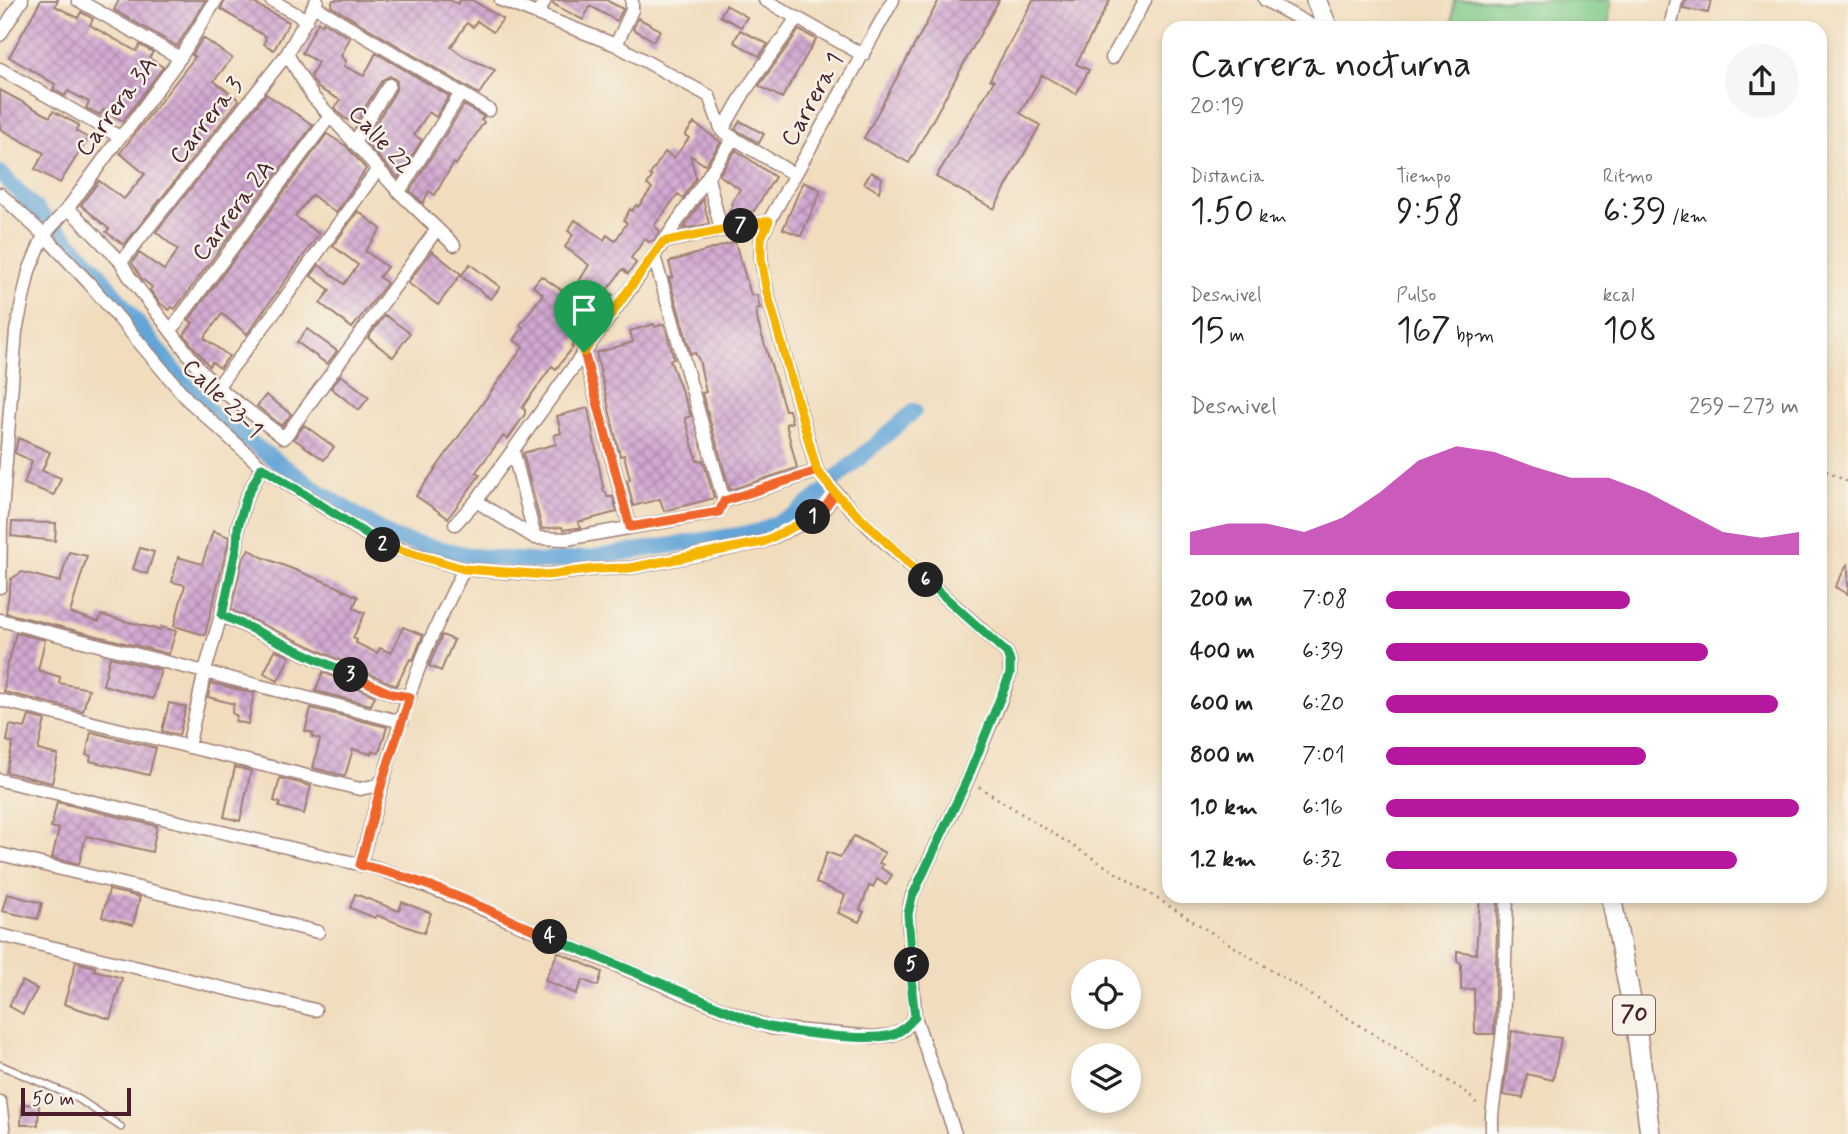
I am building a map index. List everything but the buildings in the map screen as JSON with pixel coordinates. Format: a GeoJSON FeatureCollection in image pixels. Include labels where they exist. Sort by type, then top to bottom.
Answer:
{"type":"FeatureCollection","features":[{"type":"Feature","properties":{"kind":"main road"},"geometry":{"type":"LineString","coordinates":[[1316,0],[1325,21]]}},
{"type":"Feature","properties":{"kind":"main road","name":"70"},"geometry":{"type":"LineString","coordinates":[[1612,903],[1636,1026],[1650,1134]]}},
{"type":"Feature","properties":{"kind":"street"},"geometry":{"type":"LineString","coordinates":[[0,35],[22,0]]}},
{"type":"Feature","properties":{"kind":"street"},"geometry":{"type":"LineString","coordinates":[[78,0],[180,58]]}},
{"type":"Feature","properties":{"kind":"street","name":"Carrera 3A"},"geometry":{"type":"LineString","coordinates":[[0,587],[2,500],[16,331],[29,271],[44,235],[68,208],[180,58],[216,0]]}},
{"type":"Feature","properties":{"kind":"street"},"geometry":{"type":"LineString","coordinates":[[271,0],[307,20]]}},
{"type":"Feature","properties":{"kind":"street"},"geometry":{"type":"LineString","coordinates":[[501,0],[616,45],[709,96],[727,135],[795,176]]}},
{"type":"Feature","properties":{"kind":"street"},"geometry":{"type":"LineString","coordinates":[[538,14],[545,0]]}},
{"type":"Feature","properties":{"kind":"street"},"geometry":{"type":"LineString","coordinates":[[616,45],[632,9],[632,0]]}},
{"type":"Feature","properties":{"kind":"street"},"geometry":{"type":"LineString","coordinates":[[765,0],[863,55]]}},
{"type":"Feature","properties":{"kind":"street","name":"Carrera 1"},"geometry":{"type":"LineString","coordinates":[[817,471],[767,292],[761,259],[761,238],[894,0]]}},
{"type":"Feature","properties":{"kind":"street"},"geometry":{"type":"LineString","coordinates":[[1112,58],[1145,0]]}},
{"type":"Feature","properties":{"kind":"street"},"geometry":{"type":"LineString","coordinates":[[1265,0],[1303,21]]}},
{"type":"Feature","properties":{"kind":"street"},"geometry":{"type":"LineString","coordinates":[[1672,21],[1676,0]]}},
{"type":"Feature","properties":{"kind":"street"},"geometry":{"type":"LineString","coordinates":[[316,3],[489,110]]}},
{"type":"Feature","properties":{"kind":"street","name":"Carrera 3"},"geometry":{"type":"LineString","coordinates":[[121,262],[287,54],[316,3]]}},
{"type":"Feature","properties":{"kind":"street"},"geometry":{"type":"LineString","coordinates":[[455,524],[513,450],[708,178],[745,91],[797,18]]}},
{"type":"Feature","properties":{"kind":"street","name":"Calle 22"},"geometry":{"type":"LineString","coordinates":[[287,54],[298,77],[330,116],[399,192],[454,245]]}},
{"type":"Feature","properties":{"kind":"street"},"geometry":{"type":"LineString","coordinates":[[0,69],[120,137]]}},
{"type":"Feature","properties":{"kind":"street"},"geometry":{"type":"LineString","coordinates":[[354,143],[389,85]]}},
{"type":"Feature","properties":{"kind":"street"},"geometry":{"type":"LineString","coordinates":[[399,192],[461,93]]}},
{"type":"Feature","properties":{"kind":"street","name":"Carrera 2A"},"geometry":{"type":"LineString","coordinates":[[171,330],[330,116]]}},
{"type":"Feature","properties":{"kind":"street"},"geometry":{"type":"LineString","coordinates":[[217,387],[278,309],[378,169]]}},
{"type":"Feature","properties":{"kind":"street"},"geometry":{"type":"LineString","coordinates":[[708,178],[721,229]]}},
{"type":"Feature","properties":{"kind":"street","name":"Calle 23-1"},"geometry":{"type":"LineString","coordinates":[[0,194],[44,235],[89,283],[188,400],[262,467],[379,543],[464,569],[547,575],[630,568],[763,542],[808,521],[826,506],[835,493]]}},
{"type":"Feature","properties":{"kind":"street"},"geometry":{"type":"LineString","coordinates":[[68,208],[121,262],[128,276],[201,370],[217,387],[284,438],[437,229]]}},
{"type":"Feature","properties":{"kind":"street"},"geometry":{"type":"LineString","coordinates":[[663,242],[769,221]]}},
{"type":"Feature","properties":{"kind":"street"},"geometry":{"type":"LineString","coordinates":[[476,500],[535,538],[566,539],[719,512],[724,501],[654,256]]}},
{"type":"Feature","properties":{"kind":"street"},"geometry":{"type":"LineString","coordinates":[[584,352],[630,527]]}},
{"type":"Feature","properties":{"kind":"street"},"geometry":{"type":"LineString","coordinates":[[513,450],[535,538]]}},
{"type":"Feature","properties":{"kind":"street"},"geometry":{"type":"LineString","coordinates":[[188,747],[205,671],[222,615],[243,508],[262,467]]}},
{"type":"Feature","properties":{"kind":"street"},"geometry":{"type":"LineString","coordinates":[[724,501],[817,471],[835,493],[932,586],[1007,653],[1010,674],[967,780],[912,897],[908,914],[915,1017],[955,1134]]}},
{"type":"Feature","properties":{"kind":"street"},"geometry":{"type":"LineString","coordinates":[[360,865],[383,779],[410,697],[437,623],[464,569]]}},
{"type":"Feature","properties":{"kind":"street"},"geometry":{"type":"LineString","coordinates":[[222,615],[392,694],[410,697]]}},
{"type":"Feature","properties":{"kind":"street"},"geometry":{"type":"LineString","coordinates":[[0,620],[402,722]]}},
{"type":"Feature","properties":{"kind":"street"},"geometry":{"type":"LineString","coordinates":[[0,700],[360,789],[377,785],[383,779]]}},
{"type":"Feature","properties":{"kind":"street"},"geometry":{"type":"LineString","coordinates":[[0,780],[380,869],[771,1028],[874,1037],[892,1035],[903,1030],[915,1017]]}},
{"type":"Feature","properties":{"kind":"street"},"geometry":{"type":"LineString","coordinates":[[0,854],[318,932]]}},
{"type":"Feature","properties":{"kind":"street"},"geometry":{"type":"LineString","coordinates":[[1492,1134],[1503,1030],[1507,903]]}},
{"type":"Feature","properties":{"kind":"street"},"geometry":{"type":"LineString","coordinates":[[0,935],[315,1010]]}},
{"type":"Feature","properties":{"kind":"street"},"geometry":{"type":"LineString","coordinates":[[0,1104],[4,1134]]}},
{"type":"Feature","properties":{"kind":"lane"},"geometry":{"type":"LineString","coordinates":[[0,1065],[77,1098],[121,1127]]}},
{"type":"Feature","properties":{"kind":"path"},"geometry":{"type":"LineString","coordinates":[[1827,472],[1848,482]]}},
{"type":"Feature","properties":{"kind":"path"},"geometry":{"type":"LineString","coordinates":[[967,780],[1162,901]]}},
{"type":"Feature","properties":{"kind":"path"},"geometry":{"type":"LineString","coordinates":[[1165,903],[1466,1093],[1492,1115]]}},
{"type":"Feature","properties":{"kind":"green space"},"geometry":{"type":"Polygon","coordinates":[[[1454,0],[1611,0],[1609,21],[1452,21],[1454,0]]]}},
{"type":"Feature","properties":{"kind":"waterway"},"geometry":{"type":"LineString","coordinates":[[0,173],[47,220]]}},
{"type":"Feature","properties":{"kind":"waterway"},"geometry":{"type":"LineString","coordinates":[[58,230],[93,266],[172,368],[214,416],[317,490],[393,538],[473,556],[541,562],[589,558],[757,532],[794,515],[826,490]]}},
{"type":"Feature","properties":{"kind":"waterway"},"geometry":{"type":"LineString","coordinates":[[834,480],[914,411]]}},
{"type":"Feature","properties":{"kind":"route"},"geometry":{"type":"LineString","coordinates":[[584,352],[630,527],[719,512],[724,501],[817,471],[835,493],[826,506],[808,521],[763,542],[630,568],[547,575],[464,569],[379,543],[262,467],[246,498],[238,527],[237,545],[222,615],[392,694],[410,697],[383,779],[360,865],[380,869],[449,895],[771,1028],[874,1037],[892,1035],[903,1030],[915,1017],[908,914],[912,897],[967,780],[1002,696],[1010,674],[1007,653],[932,586],[835,493],[817,471],[767,292],[761,259],[761,238],[769,221],[663,242],[584,352]]}}]}
